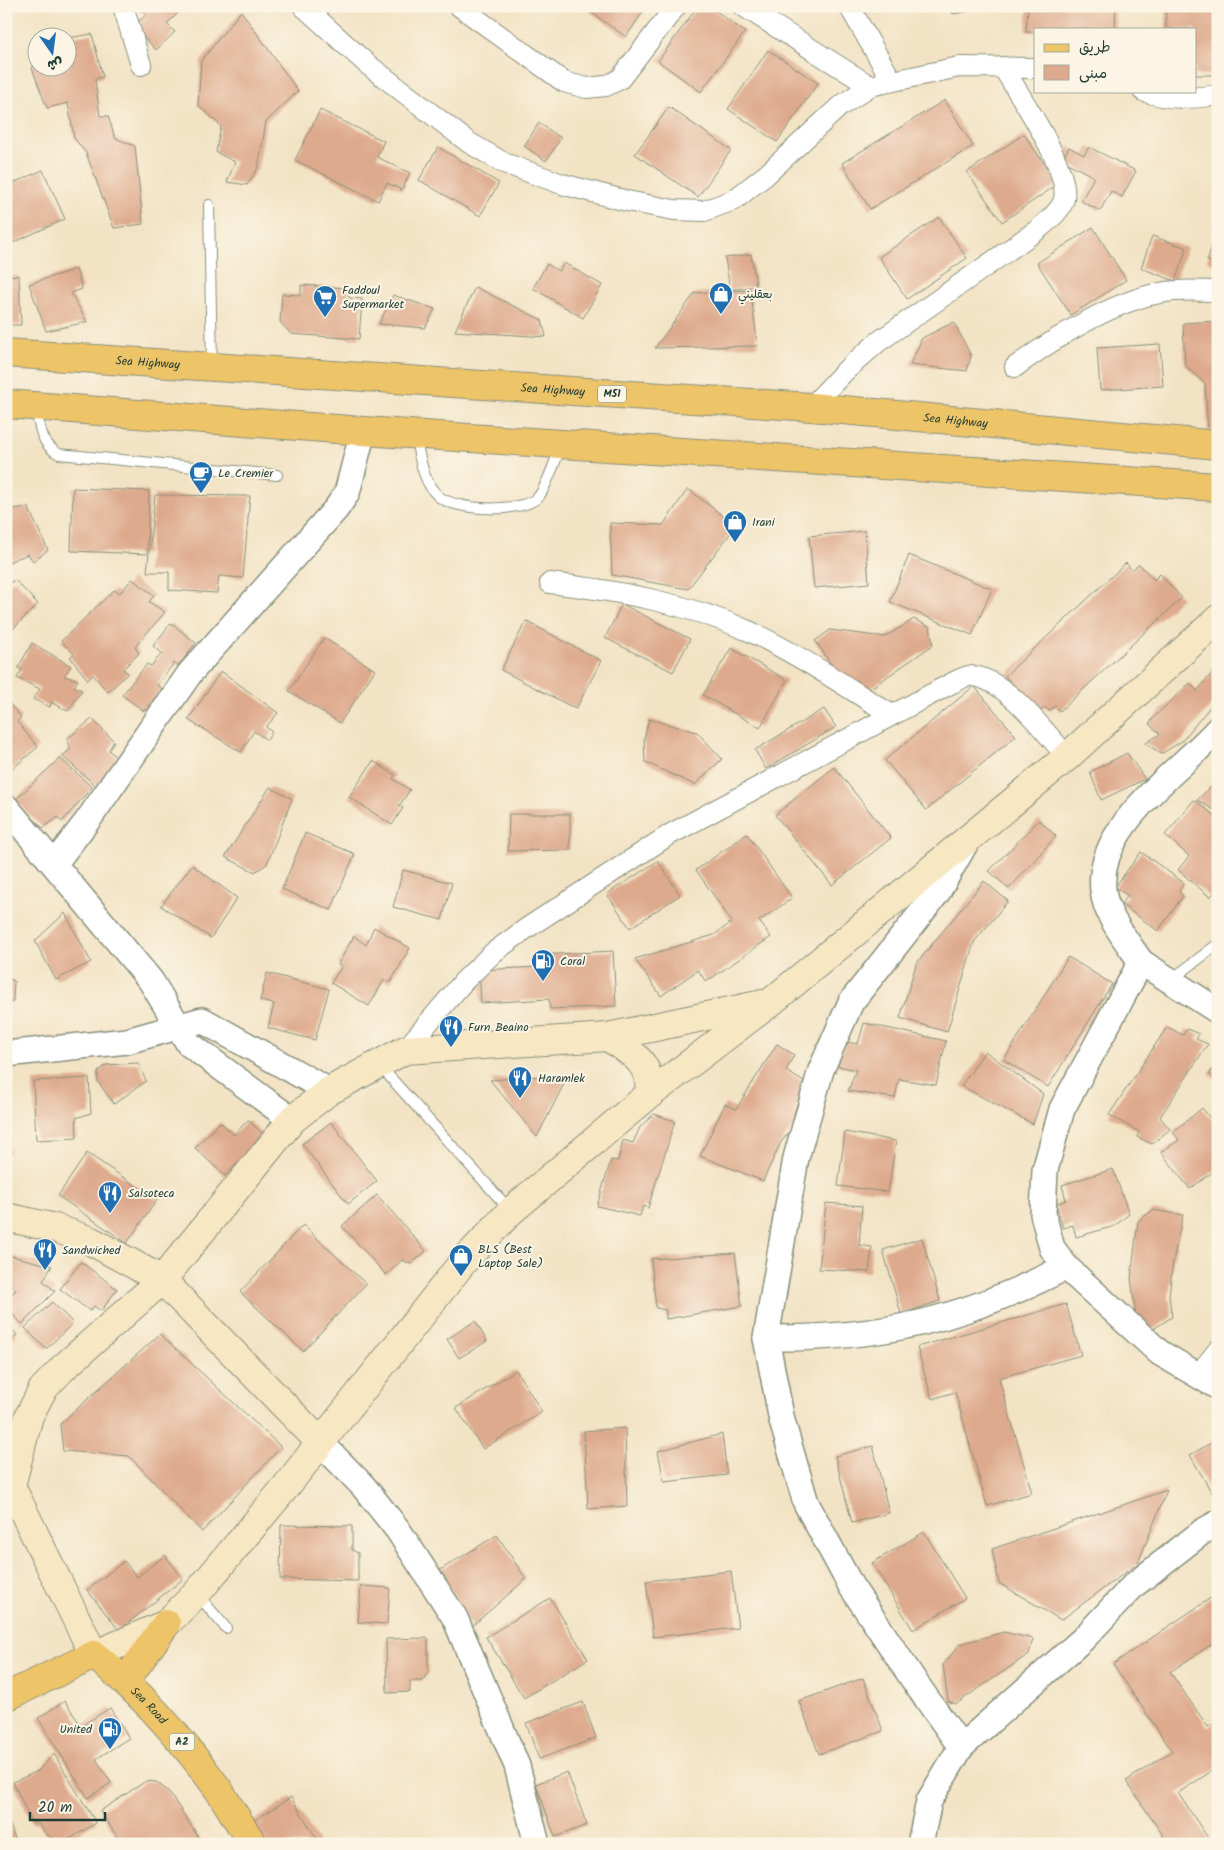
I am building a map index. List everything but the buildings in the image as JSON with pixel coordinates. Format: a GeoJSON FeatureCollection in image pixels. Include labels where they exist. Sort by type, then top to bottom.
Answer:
{"type":"FeatureCollection","features":[{"type":"Feature","properties":{"kind":"main road","name":"Sea Highway"},"geometry":{"type":"LineString","coordinates":[[6,353],[811,407],[1218,446]]}},
{"type":"Feature","properties":{"kind":"main road"},"geometry":{"type":"LineString","coordinates":[[6,404],[414,434],[1218,487]]}},
{"type":"Feature","properties":{"kind":"main road"},"geometry":{"type":"LineString","coordinates":[[126,1680],[166,1624],[197,1594],[464,1262],[511,1211],[650,1094],[771,1002],[1067,757],[1218,619]]}},
{"type":"Feature","properties":{"kind":"main road"},"geometry":{"type":"LineString","coordinates":[[94,1655],[9,1481],[29,1416],[43,1389],[64,1367],[162,1280],[292,1120],[329,1091],[405,1050],[608,1037],[771,1002]]}},
{"type":"Feature","properties":{"kind":"main road"},"geometry":{"type":"LineString","coordinates":[[608,1037],[644,1064],[650,1079],[650,1094]]}},
{"type":"Feature","properties":{"kind":"main road"},"geometry":{"type":"LineString","coordinates":[[6,1217],[55,1228],[91,1241],[162,1280],[320,1442]]}},
{"type":"Feature","properties":{"kind":"main road"},"geometry":{"type":"LineString","coordinates":[[6,1698],[94,1655],[166,1624]]}},
{"type":"Feature","properties":{"kind":"main road","name":"Sea Road"},"geometry":{"type":"LineString","coordinates":[[94,1655],[126,1680],[184,1744],[218,1790],[253,1844]]}},
{"type":"Feature","properties":{"kind":"street"},"geometry":{"type":"LineString","coordinates":[[123,6],[141,65]]}},
{"type":"Feature","properties":{"kind":"street"},"geometry":{"type":"LineString","coordinates":[[460,6],[564,82],[586,88],[606,86],[620,78],[676,6]]}},
{"type":"Feature","properties":{"kind":"street"},"geometry":{"type":"LineString","coordinates":[[743,6],[870,86]]}},
{"type":"Feature","properties":{"kind":"street"},"geometry":{"type":"LineString","coordinates":[[849,6],[892,81]]}},
{"type":"Feature","properties":{"kind":"street"},"geometry":{"type":"LineString","coordinates":[[306,8],[390,82],[468,142],[504,163],[562,184],[627,201],[674,210],[704,210],[734,200],[766,175],[839,107],[870,86],[959,67],[1034,68]]}},
{"type":"Feature","properties":{"kind":"street"},"geometry":{"type":"LineString","coordinates":[[811,407],[845,371],[878,342],[1036,231],[1055,214],[1064,202],[1065,185],[1057,161],[1004,68]]}},
{"type":"Feature","properties":{"kind":"street"},"geometry":{"type":"LineString","coordinates":[[1147,92],[1157,96],[1189,100],[1218,95]]}},
{"type":"Feature","properties":{"kind":"street"},"geometry":{"type":"LineString","coordinates":[[1015,367],[1042,348],[1128,302],[1162,292],[1218,291]]}},
{"type":"Feature","properties":{"kind":"street"},"geometry":{"type":"LineString","coordinates":[[55,863],[88,820],[190,672],[336,509],[347,493],[363,430]]}},
{"type":"Feature","properties":{"kind":"street"},"geometry":{"type":"LineString","coordinates":[[550,583],[644,597],[689,608],[716,618],[778,646],[892,715]]}},
{"type":"Feature","properties":{"kind":"street"},"geometry":{"type":"LineString","coordinates":[[405,1050],[464,981],[494,952],[527,928],[669,835],[952,682],[970,676],[992,682],[1015,699],[1067,757]]}},
{"type":"Feature","properties":{"kind":"street"},"geometry":{"type":"LineString","coordinates":[[1218,729],[1130,814],[1114,838],[1104,868],[1103,891],[1110,914],[1141,962],[1218,1011]]}},
{"type":"Feature","properties":{"kind":"street"},"geometry":{"type":"LineString","coordinates":[[6,807],[55,863],[84,902],[151,981],[190,1044],[292,1120]]}},
{"type":"Feature","properties":{"kind":"street"},"geometry":{"type":"LineString","coordinates":[[961,1747],[850,1586],[806,1503],[782,1421],[766,1338],[796,1158],[821,1070],[852,1002],[937,892],[970,836]]}},
{"type":"Feature","properties":{"kind":"street"},"geometry":{"type":"LineString","coordinates":[[1141,962],[1062,1109],[1045,1170],[1043,1214],[1052,1248],[1066,1267],[1160,1353],[1208,1381],[1218,1350]]}},
{"type":"Feature","properties":{"kind":"street"},"geometry":{"type":"LineString","coordinates":[[6,1054],[127,1041],[202,1020],[329,1091]]}},
{"type":"Feature","properties":{"kind":"street"},"geometry":{"type":"LineString","coordinates":[[766,1338],[818,1339],[870,1334],[921,1324],[971,1310],[1012,1294],[1066,1267]]}},
{"type":"Feature","properties":{"kind":"street"},"geometry":{"type":"LineString","coordinates":[[320,1442],[364,1486],[398,1530],[455,1618],[517,1766],[537,1844]]}},
{"type":"Feature","properties":{"kind":"street"},"geometry":{"type":"LineString","coordinates":[[920,1844],[929,1801],[961,1747],[1083,1640],[1134,1585],[1202,1532],[1218,1523]]}},
{"type":"Feature","properties":{"kind":"lane"},"geometry":{"type":"LineString","coordinates":[[209,205],[212,368]]}},
{"type":"Feature","properties":{"kind":"lane"},"geometry":{"type":"LineString","coordinates":[[36,406],[42,435],[52,451],[59,454],[277,475]]}},
{"type":"Feature","properties":{"kind":"lane"},"geometry":{"type":"LineString","coordinates":[[414,434],[426,480],[438,496],[460,506],[518,507],[539,496],[562,444]]}},
{"type":"Feature","properties":{"kind":"lane"},"geometry":{"type":"LineString","coordinates":[[1170,981],[1218,944]]}},
{"type":"Feature","properties":{"kind":"lane"},"geometry":{"type":"LineString","coordinates":[[378,1065],[511,1211]]}},
{"type":"Feature","properties":{"kind":"lane"},"geometry":{"type":"LineString","coordinates":[[197,1594],[226,1628]]}},
{"type":"Feature","properties":{"kind":"place","name":"بعقليني"},"geometry":{"type":"Point","coordinates":[721,315]}},
{"type":"Feature","properties":{"kind":"place","name":"Faddoul Supermarket"},"geometry":{"type":"Point","coordinates":[325,318]}},
{"type":"Feature","properties":{"kind":"place","name":"Le Cremier"},"geometry":{"type":"Point","coordinates":[201,494]}},
{"type":"Feature","properties":{"kind":"place","name":"Irani"},"geometry":{"type":"Point","coordinates":[735,543]}},
{"type":"Feature","properties":{"kind":"place","name":"Coral"},"geometry":{"type":"Point","coordinates":[543,982]}},
{"type":"Feature","properties":{"kind":"place","name":"Furn Beaino"},"geometry":{"type":"Point","coordinates":[451,1048]}},
{"type":"Feature","properties":{"kind":"place","name":"Haramlek"},"geometry":{"type":"Point","coordinates":[520,1099]}},
{"type":"Feature","properties":{"kind":"place","name":"Salsoteca"},"geometry":{"type":"Point","coordinates":[110,1214]}},
{"type":"Feature","properties":{"kind":"place","name":"Sandwiched"},"geometry":{"type":"Point","coordinates":[45,1271]}},
{"type":"Feature","properties":{"kind":"place","name":"BLS (Best Laptop Sale)"},"geometry":{"type":"Point","coordinates":[461,1277]}},
{"type":"Feature","properties":{"kind":"place","name":"United"},"geometry":{"type":"Point","coordinates":[110,1750]}}]}
